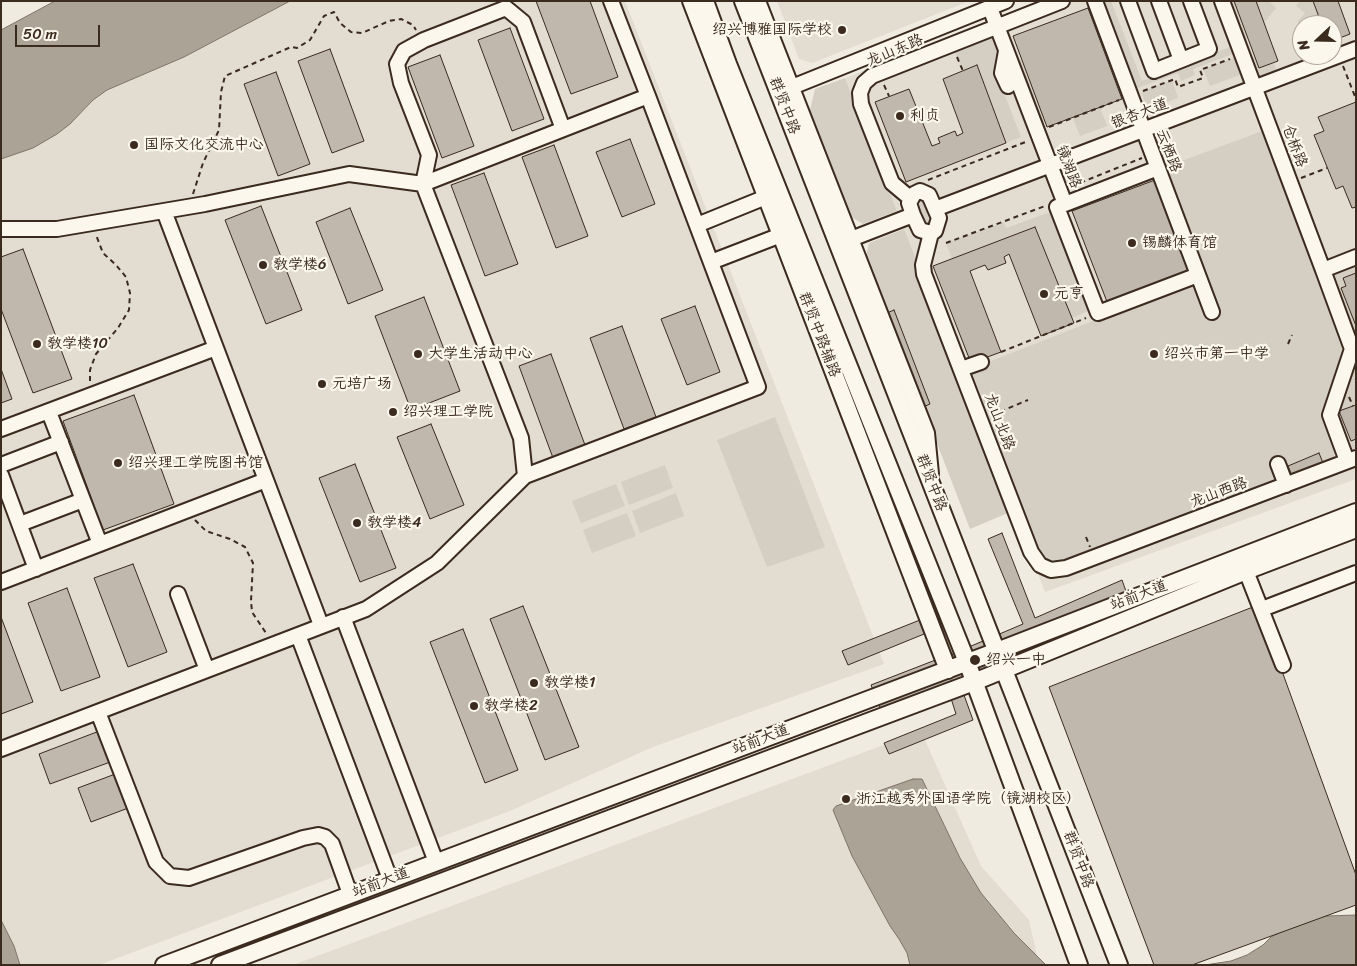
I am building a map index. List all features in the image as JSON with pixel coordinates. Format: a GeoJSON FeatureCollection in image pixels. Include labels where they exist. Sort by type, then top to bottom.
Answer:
{"type":"FeatureCollection","features":[{"type":"Feature","properties":{"kind":"main road","name":"群贤中路辅路"},"geometry":{"type":"LineString","coordinates":[[691,1],[948,670]]}},
{"type":"Feature","properties":{"kind":"main road"},"geometry":{"type":"LineString","coordinates":[[705,1],[728,64],[967,662],[1077,959]]}},
{"type":"Feature","properties":{"kind":"main road","name":"群贤中路"},"geometry":{"type":"LineString","coordinates":[[743,1],[1119,965]]}},
{"type":"Feature","properties":{"kind":"main road","name":"站前大道"},"geometry":{"type":"LineString","coordinates":[[164,965],[948,670],[1356,512]]}},
{"type":"Feature","properties":{"kind":"main road","name":"站前大道"},"geometry":{"type":"LineString","coordinates":[[220,965],[974,682],[1246,572],[1356,530]]}},
{"type":"Feature","properties":{"kind":"street"},"geometry":{"type":"LineString","coordinates":[[1,749],[366,609],[437,564],[525,476],[758,387],[612,1]]}},
{"type":"Feature","properties":{"kind":"street"},"geometry":{"type":"LineString","coordinates":[[758,1],[926,433],[932,484]]}},
{"type":"Feature","properties":{"kind":"street"},"geometry":{"type":"LineString","coordinates":[[792,87],[1006,1]]}},
{"type":"Feature","properties":{"kind":"street","name":"龙山东路"},"geometry":{"type":"LineString","coordinates":[[911,199],[892,182],[862,104],[860,93],[864,83],[872,76],[1062,1]]}},
{"type":"Feature","properties":{"kind":"street","name":"云栖路"},"geometry":{"type":"LineString","coordinates":[[1095,1],[1212,312]]}},
{"type":"Feature","properties":{"kind":"street"},"geometry":{"type":"LineString","coordinates":[[1128,1],[1154,71],[1209,49],[1192,1]]}},
{"type":"Feature","properties":{"kind":"street"},"geometry":{"type":"LineString","coordinates":[[1159,1],[1181,60]]}},
{"type":"Feature","properties":{"kind":"street","name":"仓桥路"},"geometry":{"type":"LineString","coordinates":[[1222,1],[1352,349],[1330,415],[1352,459]]}},
{"type":"Feature","properties":{"kind":"street"},"geometry":{"type":"LineString","coordinates":[[525,476],[521,438],[423,184],[429,155],[402,83],[397,64],[404,51],[420,42],[504,5],[523,22],[563,129]]}},
{"type":"Feature","properties":{"kind":"street","name":"镜湖路"},"geometry":{"type":"LineString","coordinates":[[990,8],[1065,204],[1057,207],[1098,313],[1198,275]]}},
{"type":"Feature","properties":{"kind":"street","name":"银杏大道"},"geometry":{"type":"LineString","coordinates":[[1342,54],[1356,49]]}},
{"type":"Feature","properties":{"kind":"street"},"geometry":{"type":"LineString","coordinates":[[1006,50],[1002,72],[1008,86]]}},
{"type":"Feature","properties":{"kind":"street","name":"银杏大道"},"geometry":{"type":"LineString","coordinates":[[935,209],[1313,65]]}},
{"type":"Feature","properties":{"kind":"street"},"geometry":{"type":"LineString","coordinates":[[1,229],[57,229],[189,207],[349,174],[423,184],[648,96]]}},
{"type":"Feature","properties":{"kind":"street"},"geometry":{"type":"LineString","coordinates":[[1065,204],[1158,168]]}},
{"type":"Feature","properties":{"kind":"street"},"geometry":{"type":"LineString","coordinates":[[931,233],[920,230],[909,203],[914,194],[920,191],[929,195],[935,209]]}},
{"type":"Feature","properties":{"kind":"street"},"geometry":{"type":"LineString","coordinates":[[697,225],[766,197]]}},
{"type":"Feature","properties":{"kind":"street","name":"龙山北路"},"geometry":{"type":"LineString","coordinates":[[935,209],[939,218],[936,231],[931,233],[923,265],[924,274],[1031,552],[1040,566],[1051,570],[1066,568],[1094,558]]}},
{"type":"Feature","properties":{"kind":"street"},"geometry":{"type":"LineString","coordinates":[[164,211],[321,626]]}},
{"type":"Feature","properties":{"kind":"street"},"geometry":{"type":"LineString","coordinates":[[851,239],[913,215]]}},
{"type":"Feature","properties":{"kind":"street"},"geometry":{"type":"LineString","coordinates":[[711,262],[781,235]]}},
{"type":"Feature","properties":{"kind":"street"},"geometry":{"type":"LineString","coordinates":[[1323,270],[1356,257]]}},
{"type":"Feature","properties":{"kind":"street"},"geometry":{"type":"LineString","coordinates":[[1,429],[216,348]]}},
{"type":"Feature","properties":{"kind":"street"},"geometry":{"type":"LineString","coordinates":[[962,370],[981,362]]}},
{"type":"Feature","properties":{"kind":"street"},"geometry":{"type":"LineString","coordinates":[[49,412],[100,544]]}},
{"type":"Feature","properties":{"kind":"street"},"geometry":{"type":"LineString","coordinates":[[1,465],[61,442]]}},
{"type":"Feature","properties":{"kind":"street","name":"龙山西路"},"geometry":{"type":"LineString","coordinates":[[1094,558],[1352,459]]}},
{"type":"Feature","properties":{"kind":"street"},"geometry":{"type":"LineString","coordinates":[[1278,464],[1286,485]]}},
{"type":"Feature","properties":{"kind":"street"},"geometry":{"type":"LineString","coordinates":[[1,475],[36,569]]}},
{"type":"Feature","properties":{"kind":"street"},"geometry":{"type":"LineString","coordinates":[[1,582],[266,480]]}},
{"type":"Feature","properties":{"kind":"street"},"geometry":{"type":"LineString","coordinates":[[20,524],[83,500]]}},
{"type":"Feature","properties":{"kind":"street"},"geometry":{"type":"LineString","coordinates":[[1246,572],[1283,665]]}},
{"type":"Feature","properties":{"kind":"street"},"geometry":{"type":"LineString","coordinates":[[1262,609],[1356,573]]}},
{"type":"Feature","properties":{"kind":"street"},"geometry":{"type":"LineString","coordinates":[[178,594],[207,670]]}},
{"type":"Feature","properties":{"kind":"street"},"geometry":{"type":"LineString","coordinates":[[343,617],[436,862]]}},
{"type":"Feature","properties":{"kind":"street"},"geometry":{"type":"LineString","coordinates":[[298,634],[390,879]]}},
{"type":"Feature","properties":{"kind":"street"},"geometry":{"type":"LineString","coordinates":[[98,712],[156,862],[170,876],[189,878],[303,838],[318,835],[325,836],[332,844],[350,894]]}},
{"type":"Feature","properties":{"kind":"path"},"geometry":{"type":"LineString","coordinates":[[189,207],[203,163],[220,130],[221,92],[225,76],[291,47],[298,48],[310,40],[324,16],[334,12],[340,23],[351,32],[362,33],[389,21],[401,19],[414,25],[420,42]]}},
{"type":"Feature","properties":{"kind":"path"},"geometry":{"type":"LineString","coordinates":[[952,44],[963,71]]}},
{"type":"Feature","properties":{"kind":"path"},"geometry":{"type":"LineString","coordinates":[[921,183],[1049,132],[1047,127],[1175,79],[1178,87],[1202,78],[1200,70],[1242,55]]}},
{"type":"Feature","properties":{"kind":"path"},"geometry":{"type":"LineString","coordinates":[[1342,63],[1356,98]]}},
{"type":"Feature","properties":{"kind":"path"},"geometry":{"type":"LineString","coordinates":[[1290,183],[1327,168]]}},
{"type":"Feature","properties":{"kind":"path"},"geometry":{"type":"LineString","coordinates":[[90,397],[90,370],[96,354],[118,328],[129,310],[130,293],[126,277],[116,264],[103,253],[97,239],[94,223]]}},
{"type":"Feature","properties":{"kind":"path"},"geometry":{"type":"LineString","coordinates":[[1001,352],[1074,323]]}},
{"type":"Feature","properties":{"kind":"path"},"geometry":{"type":"LineString","coordinates":[[1288,344],[1292,335]]}},
{"type":"Feature","properties":{"kind":"path"},"geometry":{"type":"LineString","coordinates":[[981,419],[1028,400]]}},
{"type":"Feature","properties":{"kind":"path"},"geometry":{"type":"LineString","coordinates":[[189,510],[195,521],[206,531],[230,539],[244,547],[253,563],[250,601],[252,612],[274,644]]}},
{"type":"Feature","properties":{"kind":"shaded area"},"geometry":{"type":"Polygon","coordinates":[[[55,1],[290,1],[184,57],[107,90],[93,100],[70,124],[57,134],[33,148],[1,159],[1,30],[55,1]]]}},
{"type":"Feature","properties":{"kind":"shaded area","name":"绍兴理工学院"},"geometry":{"type":"Polygon","coordinates":[[[290,1],[625,1],[884,664],[653,747],[510,811],[99,965],[20,965],[14,946],[1,920],[1,159],[33,148],[57,134],[93,100],[107,90],[184,57],[290,1]]]}},
{"type":"Feature","properties":{"kind":"shaded area","name":"绍兴博雅国际学校"},"geometry":{"type":"Polygon","coordinates":[[[777,1],[970,1],[812,63],[799,59],[777,1]]]}},
{"type":"Feature","properties":{"kind":"shaded area","name":"绍兴市第一中学"},"geometry":{"type":"Polygon","coordinates":[[[1040,1],[1356,1],[1356,479],[1045,592],[845,78],[1040,1]]]}},
{"type":"Feature","properties":{"kind":"shaded area"},"geometry":{"type":"Polygon","coordinates":[[[1102,1],[1111,1],[1142,81],[1230,47],[1233,54],[1193,69],[1195,75],[1181,81],[1178,73],[1135,89],[1102,1]]]}},
{"type":"Feature","properties":{"kind":"shaded area"},"geometry":{"type":"Polygon","coordinates":[[[1213,1],[1219,1],[1236,45],[1230,47],[1213,1]]]}},
{"type":"Feature","properties":{"kind":"shaded area"},"geometry":{"type":"Polygon","coordinates":[[[1226,1],[1234,1],[1248,39],[1241,42],[1226,1]]]}},
{"type":"Feature","properties":{"kind":"shaded area"},"geometry":{"type":"Polygon","coordinates":[[[1256,1],[1269,1],[1276,8],[1264,23],[1256,1]]]}},
{"type":"Feature","properties":{"kind":"shaded area"},"geometry":{"type":"Polygon","coordinates":[[[1300,1],[1313,1],[1318,15],[1303,15],[1305,13],[1296,6],[1300,1]]]}},
{"type":"Feature","properties":{"kind":"shaded area"},"geometry":{"type":"Polygon","coordinates":[[[989,37],[995,38],[1002,50],[997,75],[1021,137],[1006,143],[977,65],[963,71],[955,52],[989,37]]]}},
{"type":"Feature","properties":{"kind":"shaded area"},"geometry":{"type":"Polygon","coordinates":[[[1254,57],[1259,68],[1273,62],[1278,74],[1257,81],[1249,59],[1254,57]]]}},
{"type":"Feature","properties":{"kind":"shaded area"},"geometry":{"type":"Polygon","coordinates":[[[1234,58],[1240,75],[1210,86],[1203,69],[1234,58]]]}},
{"type":"Feature","properties":{"kind":"shaded area"},"geometry":{"type":"Polygon","coordinates":[[[1022,60],[1045,122],[1038,125],[1015,62],[1022,60]]]}},
{"type":"Feature","properties":{"kind":"shaded area"},"geometry":{"type":"Polygon","coordinates":[[[845,78],[897,211],[863,224],[848,215],[809,114],[815,89],[845,78]]]}},
{"type":"Feature","properties":{"kind":"shaded area"},"geometry":{"type":"Polygon","coordinates":[[[1172,80],[1178,98],[1148,109],[1141,92],[1172,80]]]}},
{"type":"Feature","properties":{"kind":"shaded area"},"geometry":{"type":"Polygon","coordinates":[[[1100,107],[1107,126],[1080,136],[1073,118],[1100,107]]]}},
{"type":"Feature","properties":{"kind":"shaded area"},"geometry":{"type":"Polygon","coordinates":[[[1265,130],[1349,352],[1324,413],[1336,450],[1334,456],[1323,463],[1319,454],[1292,476],[1277,478],[1116,540],[1117,543],[1064,563],[1056,564],[1044,560],[971,369],[1192,282],[1203,314],[1212,312],[1163,168],[1265,130]]]}},
{"type":"Feature","properties":{"kind":"shaded area"},"geometry":{"type":"Polygon","coordinates":[[[916,196],[924,198],[935,222],[933,228],[925,226],[916,202],[916,196]]]}},
{"type":"Feature","properties":{"kind":"shaded area"},"geometry":{"type":"Polygon","coordinates":[[[1053,211],[1091,310],[1072,318],[1035,227],[952,259],[946,243],[1004,222],[1006,228],[1053,211]]]}},
{"type":"Feature","properties":{"kind":"shaded area"},"geometry":{"type":"Polygon","coordinates":[[[904,229],[1015,510],[970,529],[923,407],[893,310],[887,313],[865,261],[869,243],[904,229]]]}},
{"type":"Feature","properties":{"kind":"shaded area"},"geometry":{"type":"Polygon","coordinates":[[[1356,262],[1356,349],[1333,286],[1333,274],[1338,269],[1356,262]]]}},
{"type":"Feature","properties":{"kind":"shaded area"},"geometry":{"type":"Polygon","coordinates":[[[1356,350],[1356,450],[1345,446],[1333,414],[1356,350]]]}},
{"type":"Feature","properties":{"kind":"shaded area"},"geometry":{"type":"Polygon","coordinates":[[[775,417],[825,547],[767,567],[717,440],[775,417]]]}},
{"type":"Feature","properties":{"kind":"shaded area"},"geometry":{"type":"Polygon","coordinates":[[[665,465],[673,488],[629,505],[621,482],[665,465]]]}},
{"type":"Feature","properties":{"kind":"shaded area"},"geometry":{"type":"Polygon","coordinates":[[[616,484],[625,506],[581,523],[572,501],[616,484]]]}},
{"type":"Feature","properties":{"kind":"shaded area"},"geometry":{"type":"Polygon","coordinates":[[[676,493],[684,516],[640,533],[632,511],[676,493]]]}},
{"type":"Feature","properties":{"kind":"shaded area"},"geometry":{"type":"Polygon","coordinates":[[[627,513],[636,536],[592,553],[583,530],[627,513]]]}},
{"type":"Feature","properties":{"kind":"shaded area","name":"浙江越秀外国语学院（镜湖校区）"},"geometry":{"type":"Polygon","coordinates":[[[921,731],[981,866],[1029,920],[1039,965],[293,965],[921,731]]]}},
{"type":"Feature","properties":{"kind":"shaded area"},"geometry":{"type":"Polygon","coordinates":[[[913,779],[922,779],[960,858],[981,893],[1014,933],[1046,965],[910,965],[907,953],[852,856],[833,810],[836,806],[913,779]]]}},
{"type":"Feature","properties":{"kind":"shaded area"},"geometry":{"type":"Polygon","coordinates":[[[1356,915],[1356,965],[1205,965],[1231,961],[1247,955],[1263,945],[1271,937],[1308,919],[1356,915]]]}},
{"type":"Feature","properties":{"kind":"shaded area"},"geometry":{"type":"Polygon","coordinates":[[[1,920],[14,946],[20,965],[1,965],[1,920]]]}},
{"type":"Feature","properties":{"kind":"building"},"geometry":{"type":"Polygon","coordinates":[[[536,1],[590,1],[618,77],[571,94],[536,1]]]}},
{"type":"Feature","properties":{"kind":"building"},"geometry":{"type":"Polygon","coordinates":[[[1234,1],[1256,1],[1278,61],[1259,68],[1234,1]]]}},
{"type":"Feature","properties":{"kind":"building"},"geometry":{"type":"Polygon","coordinates":[[[1313,1],[1338,1],[1350,34],[1342,37],[1342,15],[1318,15],[1313,1]]]}},
{"type":"Feature","properties":{"kind":"building"},"geometry":{"type":"Polygon","coordinates":[[[1088,8],[1122,99],[1047,127],[1013,36],[1088,8]]]}},
{"type":"Feature","properties":{"kind":"building"},"geometry":{"type":"Polygon","coordinates":[[[510,28],[544,119],[512,131],[478,40],[510,28]]]}},
{"type":"Feature","properties":{"kind":"building"},"geometry":{"type":"Polygon","coordinates":[[[330,49],[364,141],[332,153],[298,61],[330,49]]]}},
{"type":"Feature","properties":{"kind":"building"},"geometry":{"type":"Polygon","coordinates":[[[440,55],[474,146],[442,158],[408,67],[440,55]]]}},
{"type":"Feature","properties":{"kind":"building","name":"利贞"},"geometry":{"type":"Polygon","coordinates":[[[977,65],[1006,143],[906,182],[875,102],[909,89],[932,146],[940,143],[938,138],[955,131],[957,136],[963,133],[943,79],[977,65]]]}},
{"type":"Feature","properties":{"kind":"building"},"geometry":{"type":"Polygon","coordinates":[[[276,72],[310,164],[278,176],[244,84],[276,72]]]}},
{"type":"Feature","properties":{"kind":"building"},"geometry":{"type":"Polygon","coordinates":[[[1356,102],[1356,207],[1352,208],[1343,186],[1336,189],[1314,135],[1324,131],[1318,117],[1356,102]]]}},
{"type":"Feature","properties":{"kind":"building"},"geometry":{"type":"Polygon","coordinates":[[[630,139],[655,204],[622,217],[596,152],[630,139]]]}},
{"type":"Feature","properties":{"kind":"building"},"geometry":{"type":"Polygon","coordinates":[[[554,145],[588,236],[556,248],[522,157],[554,145]]]}},
{"type":"Feature","properties":{"kind":"building"},"geometry":{"type":"Polygon","coordinates":[[[484,173],[518,264],[485,276],[451,185],[484,173]]]}},
{"type":"Feature","properties":{"kind":"building","name":"锡麟体育馆"},"geometry":{"type":"Polygon","coordinates":[[[1155,180],[1191,276],[1109,307],[1072,211],[1155,180]]]}},
{"type":"Feature","properties":{"kind":"building","name":"教学楼6"},"geometry":{"type":"Polygon","coordinates":[[[261,206],[302,310],[266,324],[225,220],[261,206]]]}},
{"type":"Feature","properties":{"kind":"building"},"geometry":{"type":"Polygon","coordinates":[[[350,208],[383,290],[348,304],[316,222],[350,208]]]}},
{"type":"Feature","properties":{"kind":"building","name":"元亨"},"geometry":{"type":"Polygon","coordinates":[[[1035,227],[1074,323],[1041,336],[1009,254],[1004,257],[1006,263],[988,270],[985,265],[970,271],[1001,352],[971,363],[933,266],[1035,227]]]}},
{"type":"Feature","properties":{"kind":"building","name":"教学楼10"},"geometry":{"type":"Polygon","coordinates":[[[23,249],[72,379],[33,393],[1,309],[1,257],[23,249]]]}},
{"type":"Feature","properties":{"kind":"building"},"geometry":{"type":"Polygon","coordinates":[[[1356,273],[1356,326],[1341,288],[1346,286],[1343,278],[1356,273]]]}},
{"type":"Feature","properties":{"kind":"building","name":"大学生活动中心"},"geometry":{"type":"Polygon","coordinates":[[[424,297],[460,391],[411,410],[375,316],[424,297]]]}},
{"type":"Feature","properties":{"kind":"building"},"geometry":{"type":"Polygon","coordinates":[[[695,306],[720,372],[687,385],[661,319],[695,306]]]}},
{"type":"Feature","properties":{"kind":"building"},"geometry":{"type":"Polygon","coordinates":[[[894,310],[930,404],[923,407],[887,313],[894,310]]]}},
{"type":"Feature","properties":{"kind":"building"},"geometry":{"type":"Polygon","coordinates":[[[622,326],[656,417],[624,429],[590,338],[622,326]]]}},
{"type":"Feature","properties":{"kind":"building"},"geometry":{"type":"Polygon","coordinates":[[[551,354],[585,445],[553,458],[519,366],[551,354]]]}},
{"type":"Feature","properties":{"kind":"building"},"geometry":{"type":"Polygon","coordinates":[[[1,369],[12,399],[1,403],[1,369]]]}},
{"type":"Feature","properties":{"kind":"building","name":"绍兴理工学院图书馆"},"geometry":{"type":"Polygon","coordinates":[[[134,395],[174,504],[103,530],[63,421],[134,395]]]}},
{"type":"Feature","properties":{"kind":"building"},"geometry":{"type":"Polygon","coordinates":[[[1356,405],[1356,439],[1351,441],[1339,411],[1356,405]]]}},
{"type":"Feature","properties":{"kind":"building"},"geometry":{"type":"Polygon","coordinates":[[[431,424],[464,505],[430,519],[397,437],[431,424]]]}},
{"type":"Feature","properties":{"kind":"building"},"geometry":{"type":"Polygon","coordinates":[[[1319,453],[1323,463],[1292,476],[1288,466],[1319,453]]]}},
{"type":"Feature","properties":{"kind":"building","name":"教学楼4"},"geometry":{"type":"Polygon","coordinates":[[[355,464],[396,568],[360,582],[319,478],[355,464]]]}},
{"type":"Feature","properties":{"kind":"building","name":"绍兴一中"},"geometry":{"type":"Polygon","coordinates":[[[1002,533],[1035,618],[1122,580],[1133,611],[960,684],[973,720],[889,754],[884,743],[956,714],[948,689],[884,717],[871,685],[938,659],[929,632],[848,665],[842,651],[935,614],[950,655],[1023,624],[988,539],[1002,533]]]}},
{"type":"Feature","properties":{"kind":"building"},"geometry":{"type":"Polygon","coordinates":[[[133,564],[167,652],[128,667],[94,578],[133,564]]]}},
{"type":"Feature","properties":{"kind":"building"},"geometry":{"type":"Polygon","coordinates":[[[67,588],[100,677],[61,691],[28,603],[67,588]]]}},
{"type":"Feature","properties":{"kind":"building"},"geometry":{"type":"Polygon","coordinates":[[[1258,605],[1356,875],[1356,905],[1192,965],[1154,965],[1049,687],[1258,605]]]}},
{"type":"Feature","properties":{"kind":"building","name":"教学楼1"},"geometry":{"type":"Polygon","coordinates":[[[523,606],[579,747],[545,760],[490,619],[523,606]]]}},
{"type":"Feature","properties":{"kind":"building"},"geometry":{"type":"Polygon","coordinates":[[[1,617],[33,702],[1,714],[1,617]]]}},
{"type":"Feature","properties":{"kind":"building","name":"教学楼2"},"geometry":{"type":"Polygon","coordinates":[[[463,629],[518,770],[485,783],[430,642],[463,629]]]}},
{"type":"Feature","properties":{"kind":"building"},"geometry":{"type":"Polygon","coordinates":[[[102,730],[113,761],[50,784],[39,754],[102,730]]]}},
{"type":"Feature","properties":{"kind":"building"},"geometry":{"type":"Polygon","coordinates":[[[118,773],[131,807],[91,822],[78,788],[118,773]]]}},
{"type":"Feature","properties":{"kind":"place","name":"绍兴博雅国际学校"},"geometry":{"type":"Point","coordinates":[842,30]}},
{"type":"Feature","properties":{"kind":"place","name":"利贞"},"geometry":{"type":"Point","coordinates":[900,116]}},
{"type":"Feature","properties":{"kind":"place","name":"国际文化交流中心"},"geometry":{"type":"Point","coordinates":[134,145]}},
{"type":"Feature","properties":{"kind":"place","name":"锡麟体育馆"},"geometry":{"type":"Point","coordinates":[1132,243]}},
{"type":"Feature","properties":{"kind":"place","name":"教学楼6"},"geometry":{"type":"Point","coordinates":[263,265]}},
{"type":"Feature","properties":{"kind":"place","name":"元亨"},"geometry":{"type":"Point","coordinates":[1044,294]}},
{"type":"Feature","properties":{"kind":"place","name":"教学楼10"},"geometry":{"type":"Point","coordinates":[37,344]}},
{"type":"Feature","properties":{"kind":"place","name":"大学生活动中心"},"geometry":{"type":"Point","coordinates":[418,354]}},
{"type":"Feature","properties":{"kind":"place","name":"绍兴市第一中学"},"geometry":{"type":"Point","coordinates":[1154,354]}},
{"type":"Feature","properties":{"kind":"place","name":"元培广场"},"geometry":{"type":"Point","coordinates":[322,384]}},
{"type":"Feature","properties":{"kind":"place","name":"绍兴理工学院"},"geometry":{"type":"Point","coordinates":[393,412]}},
{"type":"Feature","properties":{"kind":"place","name":"绍兴理工学院图书馆"},"geometry":{"type":"Point","coordinates":[118,463]}},
{"type":"Feature","properties":{"kind":"place","name":"教学楼4"},"geometry":{"type":"Point","coordinates":[357,523]}},
{"type":"Feature","properties":{"kind":"place","name":"绍兴一中"},"geometry":{"type":"Point","coordinates":[975,660]}},
{"type":"Feature","properties":{"kind":"place","name":"教学楼1"},"geometry":{"type":"Point","coordinates":[534,683]}},
{"type":"Feature","properties":{"kind":"place","name":"教学楼2"},"geometry":{"type":"Point","coordinates":[474,706]}},
{"type":"Feature","properties":{"kind":"place","name":"浙江越秀外国语学院（镜湖校区）"},"geometry":{"type":"Point","coordinates":[846,799]}}]}
